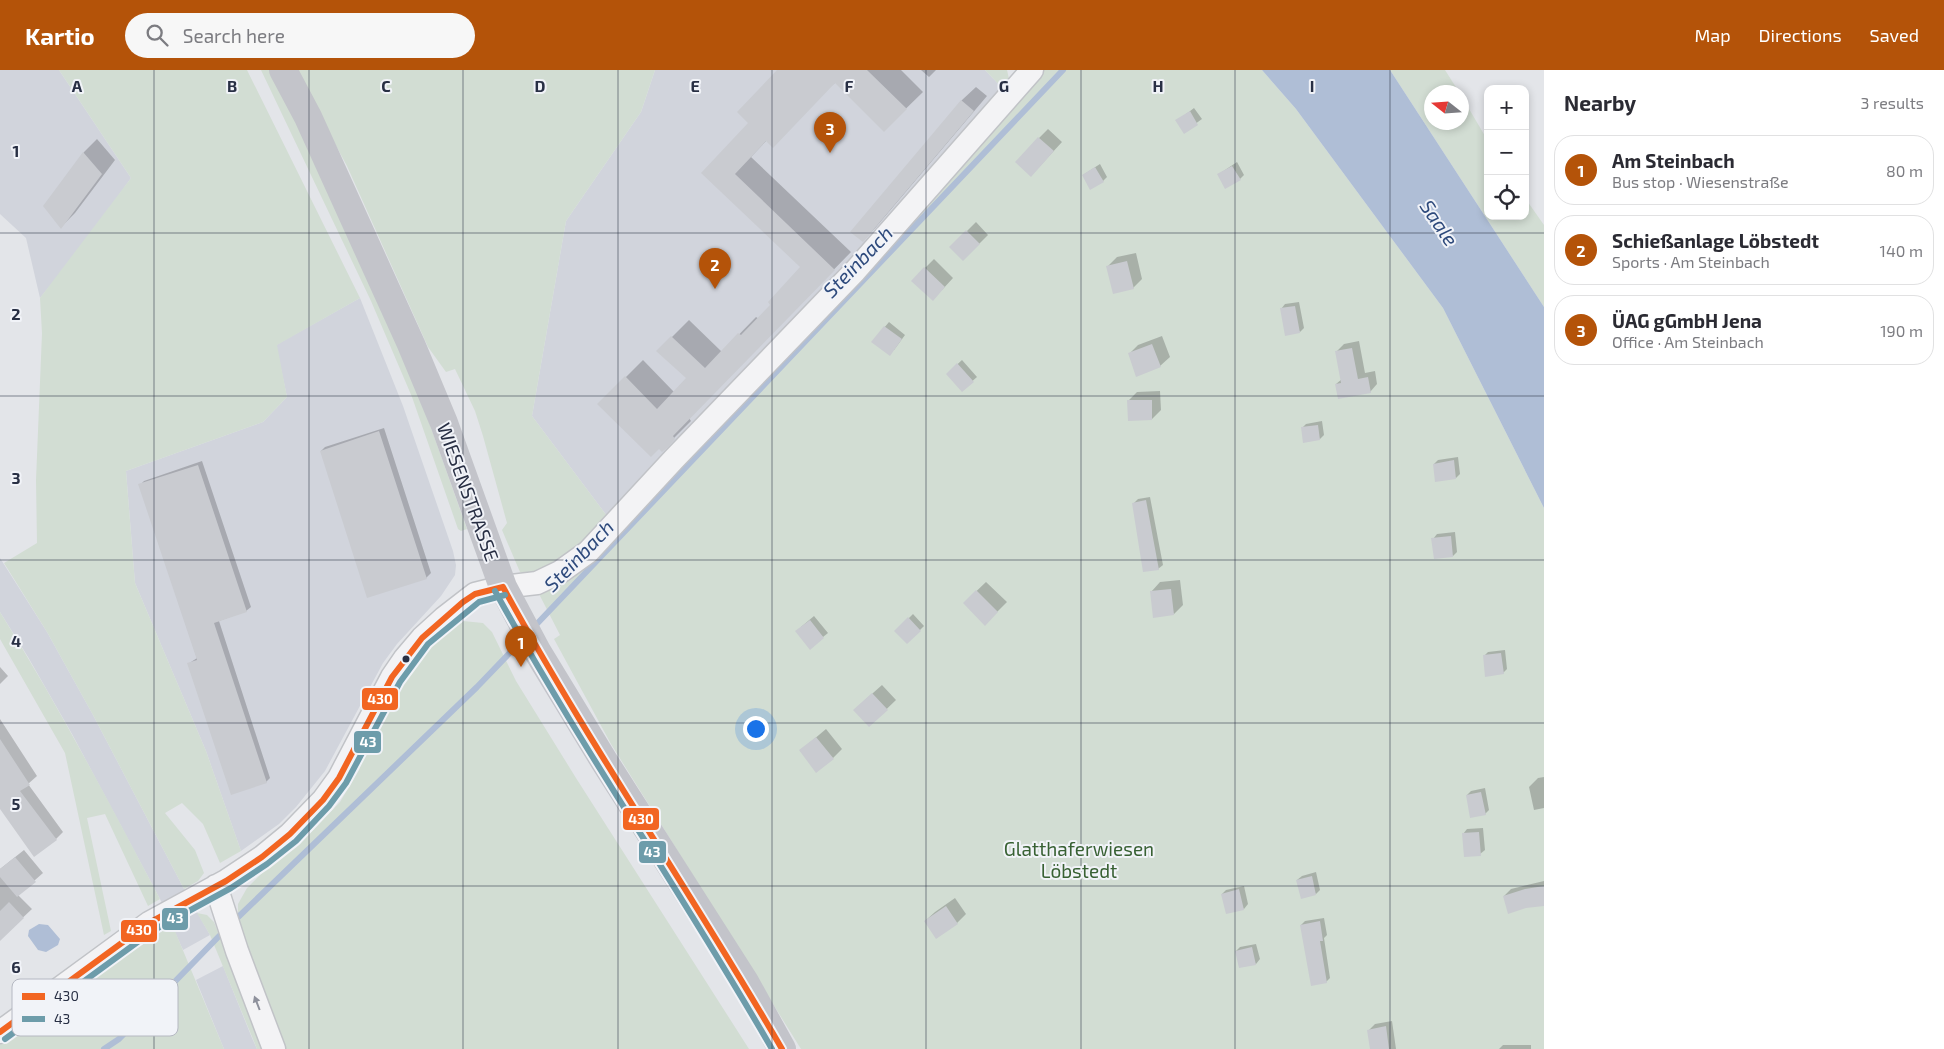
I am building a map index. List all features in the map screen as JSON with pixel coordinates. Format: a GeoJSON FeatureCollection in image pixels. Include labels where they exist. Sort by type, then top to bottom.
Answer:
{"type":"FeatureCollection","features":[{"type":"Feature","properties":{"kind":"street","name":"WIESENSTRASSE"},"geometry":{"type":"LineString","coordinates":[[283,70],[308,117],[411,344],[444,423],[503,587],[522,625],[604,761],[745,982],[782,1049]]}},
{"type":"Feature","properties":{"kind":"street"},"geometry":{"type":"LineString","coordinates":[[72,979],[149,923],[216,886],[262,857],[290,834],[323,800],[351,758],[392,677],[405,658],[422,638],[444,618],[475,594],[503,587],[537,583],[560,572],[588,552],[674,459],[855,271],[1032,70]]}},
{"type":"Feature","properties":{"kind":"street"},"geometry":{"type":"LineString","coordinates":[[216,886],[237,951],[274,1049]]}},
{"type":"Feature","properties":{"kind":"street"},"geometry":{"type":"LineString","coordinates":[[0,1032],[12,1023]]}},
{"type":"Feature","properties":{"kind":"shaded area"},"geometry":{"type":"Polygon","coordinates":[[[0,70],[59,70],[131,178],[83,245],[40,298],[26,238],[0,214],[0,70]]]}},
{"type":"Feature","properties":{"kind":"shaded area"},"geometry":{"type":"Polygon","coordinates":[[[655,70],[985,70],[1005,91],[999,103],[610,520],[532,416],[566,221],[641,112],[655,70]]]}},
{"type":"Feature","properties":{"kind":"shaded area"},"geometry":{"type":"Polygon","coordinates":[[[360,298],[403,406],[453,551],[456,565],[455,575],[441,596],[397,644],[383,663],[325,771],[296,807],[279,824],[241,851],[206,751],[135,583],[126,471],[263,422],[287,397],[276,345],[360,298]]]}},
{"type":"Feature","properties":{"kind":"shaded area"},"geometry":{"type":"Polygon","coordinates":[[[0,558],[47,632],[210,935],[183,950],[160,899],[72,734],[0,612],[0,558]]]}},
{"type":"Feature","properties":{"kind":"shaded area"},"geometry":{"type":"Polygon","coordinates":[[[223,966],[257,1049],[224,1049],[196,980],[223,966]]]}},
{"type":"Feature","properties":{"kind":"green space"},"geometry":{"type":"Polygon","coordinates":[[[59,70],[247,70],[360,298],[277,345],[287,397],[263,422],[126,471],[135,583],[206,751],[241,851],[220,863],[203,824],[182,803],[165,813],[195,850],[204,873],[198,881],[184,889],[93,715],[47,632],[4,563],[37,543],[36,480],[42,333],[40,298],[131,178],[59,70]]]}},
{"type":"Feature","properties":{"kind":"green space"},"geometry":{"type":"Polygon","coordinates":[[[261,70],[269,70],[291,111],[410,369],[467,529],[461,531],[458,529],[412,397],[371,301],[261,70]]]}},
{"type":"Feature","properties":{"kind":"green space"},"geometry":{"type":"Polygon","coordinates":[[[295,70],[655,70],[641,112],[566,221],[532,416],[610,520],[567,557],[529,575],[520,572],[502,530],[507,523],[475,411],[455,369],[446,372],[428,347],[347,166],[295,70]]]}},
{"type":"Feature","properties":{"kind":"green space"},"geometry":{"type":"Polygon","coordinates":[[[985,70],[1007,70],[1009,79],[1005,91],[985,70]]]}},
{"type":"Feature","properties":{"kind":"green space","name":"Glatthaferwiesen Löbstedt"},"geometry":{"type":"Polygon","coordinates":[[[1041,70],[1262,70],[1296,109],[1443,308],[1544,508],[1544,1049],[801,1049],[611,744],[554,639],[560,635],[538,592],[1041,70]]]}},
{"type":"Feature","properties":{"kind":"green space"},"geometry":{"type":"Polygon","coordinates":[[[1390,70],[1445,70],[1455,85],[1424,85],[1424,122],[1390,70]]]}},
{"type":"Feature","properties":{"kind":"green space"},"geometry":{"type":"Polygon","coordinates":[[[1469,109],[1484,134],[1484,215],[1429,130],[1469,130],[1469,109]]]}},
{"type":"Feature","properties":{"kind":"green space"},"geometry":{"type":"Polygon","coordinates":[[[1529,204],[1544,225],[1544,307],[1487,220],[1529,220],[1529,204]]]}},
{"type":"Feature","properties":{"kind":"green space"},"geometry":{"type":"Polygon","coordinates":[[[0,612],[63,718],[160,899],[148,906],[105,814],[87,818],[111,931],[104,935],[65,753],[0,639],[0,612]]]}},
{"type":"Feature","properties":{"kind":"green space"},"geometry":{"type":"Polygon","coordinates":[[[463,621],[483,623],[492,632],[516,681],[749,1049],[283,1049],[238,920],[238,904],[247,888],[264,871],[314,829],[340,802],[359,770],[366,750],[384,713],[412,665],[452,624],[463,621]]]}},
{"type":"Feature","properties":{"kind":"green space"},"geometry":{"type":"Polygon","coordinates":[[[197,913],[207,915],[214,922],[264,1049],[257,1049],[210,935],[197,913]]]}},
{"type":"Feature","properties":{"kind":"green space"},"geometry":{"type":"Polygon","coordinates":[[[172,924],[224,1049],[0,1049],[0,1044],[12,1036],[178,1036],[178,979],[93,979],[172,924]]]}},
{"type":"Feature","properties":{"kind":"water","name":"Saale"},"geometry":{"type":"Polygon","coordinates":[[[1262,70],[1390,70],[1424,122],[1424,130],[1429,130],[1484,215],[1484,220],[1487,220],[1544,307],[1544,508],[1443,308],[1296,109],[1262,70]]]}},
{"type":"Feature","properties":{"kind":"water"},"geometry":{"type":"Polygon","coordinates":[[[39,924],[48,925],[60,939],[58,945],[46,952],[38,950],[28,936],[29,930],[39,924]]]}},
{"type":"Feature","properties":{"kind":"building"},"geometry":{"type":"Polygon","coordinates":[[[777,70],[867,70],[907,109],[884,132],[835,83],[773,148],[766,141],[735,174],[835,270],[673,436],[675,439],[668,447],[662,452],[659,449],[651,457],[597,404],[625,376],[657,409],[686,378],[656,351],[671,336],[705,368],[738,333],[741,335],[770,305],[768,302],[800,267],[701,173],[748,123],[737,112],[777,70]]]}},
{"type":"Feature","properties":{"kind":"building"},"geometry":{"type":"Polygon","coordinates":[[[961,100],[974,111],[863,242],[850,232],[961,100]]]}},
{"type":"Feature","properties":{"kind":"building"},"geometry":{"type":"Polygon","coordinates":[[[1190,111],[1198,125],[1184,134],[1175,120],[1190,111]]]}},
{"type":"Feature","properties":{"kind":"building"},"geometry":{"type":"Polygon","coordinates":[[[1038,137],[1054,151],[1031,177],[1015,162],[1038,137]]]}},
{"type":"Feature","properties":{"kind":"building"},"geometry":{"type":"Polygon","coordinates":[[[83,152],[102,174],[61,229],[43,206],[83,152]]]}},
{"type":"Feature","properties":{"kind":"building"},"geometry":{"type":"Polygon","coordinates":[[[1232,166],[1241,180],[1225,189],[1217,174],[1232,166]]]}},
{"type":"Feature","properties":{"kind":"building"},"geometry":{"type":"Polygon","coordinates":[[[1095,167],[1104,182],[1090,190],[1082,175],[1095,167]]]}},
{"type":"Feature","properties":{"kind":"building"},"geometry":{"type":"Polygon","coordinates":[[[966,230],[980,244],[963,261],[949,247],[966,230]]]}},
{"type":"Feature","properties":{"kind":"building"},"geometry":{"type":"Polygon","coordinates":[[[1127,261],[1134,289],[1113,294],[1106,266],[1127,261]]]}},
{"type":"Feature","properties":{"kind":"building"},"geometry":{"type":"Polygon","coordinates":[[[924,267],[945,287],[933,301],[911,281],[924,267]]]}},
{"type":"Feature","properties":{"kind":"building"},"geometry":{"type":"Polygon","coordinates":[[[1295,306],[1300,333],[1285,336],[1280,308],[1295,306]]]}},
{"type":"Feature","properties":{"kind":"building"},"geometry":{"type":"Polygon","coordinates":[[[884,326],[902,339],[890,356],[871,342],[884,326]]]}},
{"type":"Feature","properties":{"kind":"building"},"geometry":{"type":"Polygon","coordinates":[[[1152,344],[1161,367],[1136,377],[1128,353],[1152,344]]]}},
{"type":"Feature","properties":{"kind":"building"},"geometry":{"type":"Polygon","coordinates":[[[1352,348],[1358,379],[1368,377],[1371,393],[1338,399],[1335,384],[1341,383],[1335,351],[1352,348]]]}},
{"type":"Feature","properties":{"kind":"building"},"geometry":{"type":"Polygon","coordinates":[[[957,363],[974,382],[962,392],[946,374],[957,363]]]}},
{"type":"Feature","properties":{"kind":"building"},"geometry":{"type":"Polygon","coordinates":[[[1127,400],[1152,400],[1152,420],[1128,421],[1127,400]]]}},
{"type":"Feature","properties":{"kind":"building"},"geometry":{"type":"Polygon","coordinates":[[[1318,425],[1320,440],[1303,443],[1301,427],[1318,425]]]}},
{"type":"Feature","properties":{"kind":"building"},"geometry":{"type":"Polygon","coordinates":[[[379,431],[427,579],[367,598],[320,451],[379,431]]]}},
{"type":"Feature","properties":{"kind":"building"},"geometry":{"type":"Polygon","coordinates":[[[1454,460],[1456,479],[1435,482],[1433,464],[1454,460]]]}},
{"type":"Feature","properties":{"kind":"building"},"geometry":{"type":"Polygon","coordinates":[[[198,465],[247,612],[214,623],[267,783],[231,795],[187,663],[197,660],[138,484],[198,465]]]}},
{"type":"Feature","properties":{"kind":"building"},"geometry":{"type":"Polygon","coordinates":[[[1146,500],[1159,570],[1143,572],[1132,503],[1146,500]]]}},
{"type":"Feature","properties":{"kind":"building"},"geometry":{"type":"Polygon","coordinates":[[[1451,536],[1453,557],[1434,559],[1431,538],[1451,536]]]}},
{"type":"Feature","properties":{"kind":"building"},"geometry":{"type":"Polygon","coordinates":[[[1171,589],[1174,615],[1153,618],[1150,591],[1171,589]]]}},
{"type":"Feature","properties":{"kind":"building"},"geometry":{"type":"Polygon","coordinates":[[[976,590],[998,612],[985,626],[963,603],[976,590]]]}},
{"type":"Feature","properties":{"kind":"building"},"geometry":{"type":"Polygon","coordinates":[[[908,617],[921,631],[907,644],[894,631],[908,617]]]}},
{"type":"Feature","properties":{"kind":"building"},"geometry":{"type":"Polygon","coordinates":[[[810,620],[824,638],[810,650],[795,631],[810,620]]]}},
{"type":"Feature","properties":{"kind":"building"},"geometry":{"type":"Polygon","coordinates":[[[1501,653],[1504,674],[1485,677],[1483,655],[1501,653]]]}},
{"type":"Feature","properties":{"kind":"building"},"geometry":{"type":"Polygon","coordinates":[[[872,693],[888,710],[869,727],[853,710],[872,693]]]}},
{"type":"Feature","properties":{"kind":"building"},"geometry":{"type":"Polygon","coordinates":[[[816,737],[834,759],[816,773],[799,750],[816,737]]]}},
{"type":"Feature","properties":{"kind":"building"},"geometry":{"type":"Polygon","coordinates":[[[0,739],[30,785],[20,791],[57,840],[34,857],[0,809],[0,739]]]}},
{"type":"Feature","properties":{"kind":"building"},"geometry":{"type":"Polygon","coordinates":[[[1481,792],[1486,815],[1470,818],[1466,795],[1481,792]]]}},
{"type":"Feature","properties":{"kind":"building"},"geometry":{"type":"Polygon","coordinates":[[[1479,832],[1481,856],[1464,857],[1462,833],[1479,832]]]}},
{"type":"Feature","properties":{"kind":"building"},"geometry":{"type":"Polygon","coordinates":[[[15,857],[36,882],[17,897],[0,877],[0,869],[15,857]]]}},
{"type":"Feature","properties":{"kind":"building"},"geometry":{"type":"Polygon","coordinates":[[[1312,876],[1316,895],[1301,899],[1296,880],[1312,876]]]}},
{"type":"Feature","properties":{"kind":"building"},"geometry":{"type":"Polygon","coordinates":[[[1544,886],[1544,906],[1526,908],[1508,914],[1503,896],[1525,889],[1544,886]]]}},
{"type":"Feature","properties":{"kind":"building"},"geometry":{"type":"Polygon","coordinates":[[[1239,889],[1244,910],[1226,914],[1221,894],[1239,889]]]}},
{"type":"Feature","properties":{"kind":"building"},"geometry":{"type":"Polygon","coordinates":[[[9,902],[24,918],[0,941],[0,911],[9,902]]]}},
{"type":"Feature","properties":{"kind":"building"},"geometry":{"type":"Polygon","coordinates":[[[946,906],[958,924],[936,939],[924,921],[946,906]]]}},
{"type":"Feature","properties":{"kind":"building"},"geometry":{"type":"Polygon","coordinates":[[[1320,921],[1323,941],[1320,941],[1327,983],[1311,986],[1300,925],[1320,921]]]}},
{"type":"Feature","properties":{"kind":"building"},"geometry":{"type":"Polygon","coordinates":[[[1252,947],[1256,965],[1239,968],[1235,951],[1252,947]]]}},
{"type":"Feature","properties":{"kind":"building"},"geometry":{"type":"Polygon","coordinates":[[[1386,1026],[1389,1049],[1370,1049],[1367,1030],[1386,1026]]]}},
{"type":"Feature","properties":{"kind":"waterway","name":"Steinbach"},"geometry":{"type":"LineString","coordinates":[[533,628],[1063,70]]}},
{"type":"Feature","properties":{"kind":"waterway","name":"Steinbach"},"geometry":{"type":"LineString","coordinates":[[233,922],[477,687],[523,639]]}},
{"type":"Feature","properties":{"kind":"waterway","name":"Steinbach"},"geometry":{"type":"LineString","coordinates":[[177,979],[226,929]]}},
{"type":"Feature","properties":{"kind":"waterway","name":"Steinbach"},"geometry":{"type":"LineString","coordinates":[[104,1049],[122,1036]]}},
{"type":"Feature","properties":{"kind":"transit line","name":"430"},"geometry":{"type":"LineString","coordinates":[[503,587],[570,704],[713,933],[782,1049]]}},
{"type":"Feature","properties":{"kind":"transit line","name":"430"},"geometry":{"type":"LineString","coordinates":[[72,979],[149,923],[226,881],[262,857],[290,834],[323,800],[339,778],[392,677],[422,638],[463,602],[475,594],[503,587]]}},
{"type":"Feature","properties":{"kind":"transit line","name":"43"},"geometry":{"type":"LineString","coordinates":[[495,591],[562,707],[772,1049]]}},
{"type":"Feature","properties":{"kind":"transit line","name":"43"},"geometry":{"type":"LineString","coordinates":[[87,979],[154,930],[231,888],[267,864],[296,841],[329,806],[346,783],[400,682],[428,644],[479,602],[505,595]]}},
{"type":"Feature","properties":{"kind":"transit line","name":"430"},"geometry":{"type":"LineString","coordinates":[[0,1032],[12,1023]]}},
{"type":"Feature","properties":{"kind":"transit line","name":"43"},"geometry":{"type":"LineString","coordinates":[[5,1039],[12,1034]]}},
{"type":"Feature","properties":{"kind":"place","name":"ÜAG gGmbH Jena"},"geometry":{"type":"Point","coordinates":[830,153]}},
{"type":"Feature","properties":{"kind":"place","name":"Schießanlage Löbstedt"},"geometry":{"type":"Point","coordinates":[715,289]}},
{"type":"Feature","properties":{"kind":"place","name":"Am Steinbach"},"geometry":{"type":"Point","coordinates":[521,667]}}]}
